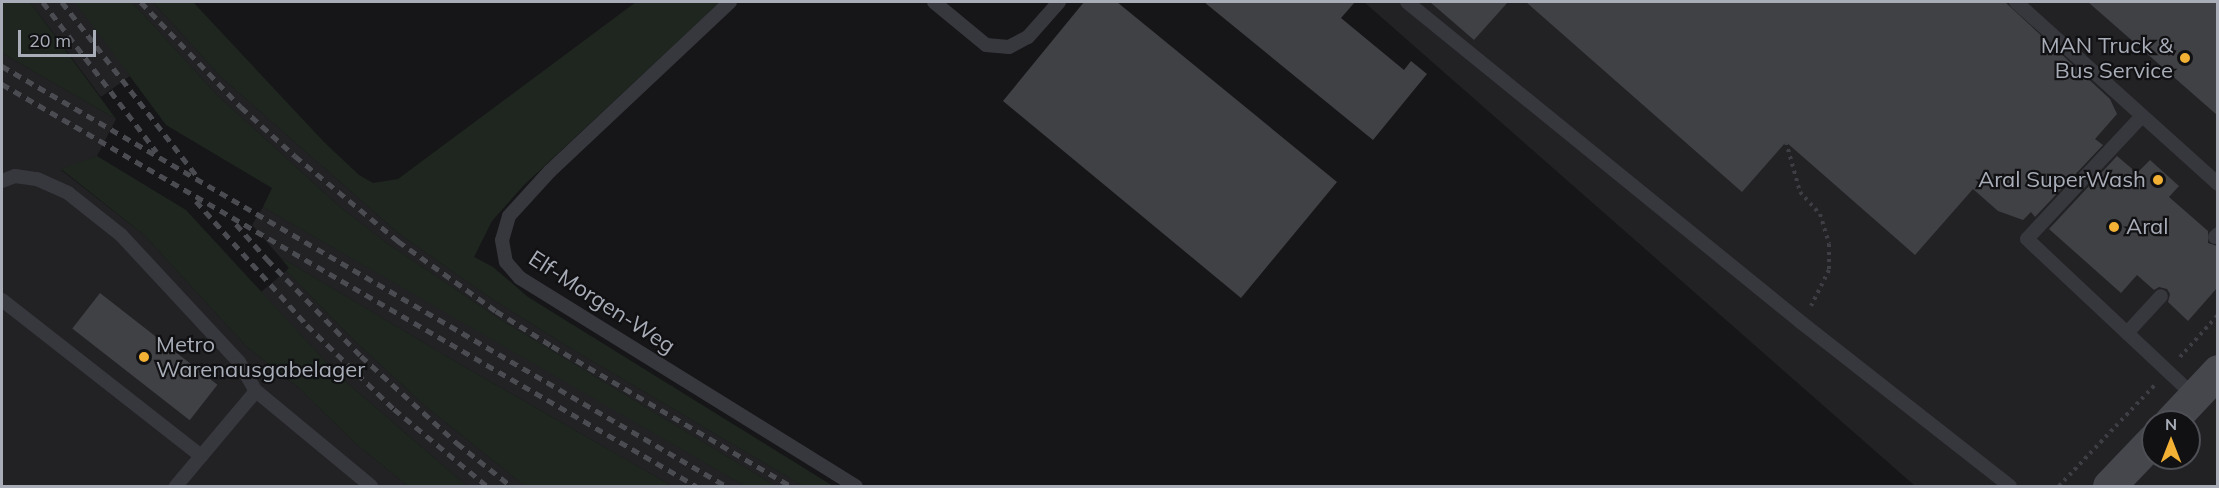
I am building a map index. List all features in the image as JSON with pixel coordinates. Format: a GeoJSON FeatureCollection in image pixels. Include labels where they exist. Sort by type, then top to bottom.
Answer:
{"type":"FeatureCollection","features":[{"type":"Feature","properties":{"kind":"main road"},"geometry":{"type":"LineString","coordinates":[[2181,410],[2217,370]]}},
{"type":"Feature","properties":{"kind":"main road"},"geometry":{"type":"LineString","coordinates":[[2109,486],[2141,453]]}},
{"type":"Feature","properties":{"kind":"lane","name":"Elf-Morgen-Weg"},"geometry":{"type":"LineString","coordinates":[[730,2],[550,171],[509,216],[502,240],[506,262],[520,278],[856,486]]}},
{"type":"Feature","properties":{"kind":"lane"},"geometry":{"type":"LineString","coordinates":[[934,2],[986,45],[1009,47],[1029,38],[1059,2]]}},
{"type":"Feature","properties":{"kind":"lane"},"geometry":{"type":"LineString","coordinates":[[1407,2],[1802,323],[2010,486]]}},
{"type":"Feature","properties":{"kind":"lane"},"geometry":{"type":"LineString","coordinates":[[2016,2],[2217,184]]}},
{"type":"Feature","properties":{"kind":"lane"},"geometry":{"type":"LineString","coordinates":[[2142,116],[2027,238],[2194,396]]}},
{"type":"Feature","properties":{"kind":"lane"},"geometry":{"type":"LineString","coordinates":[[2,181],[15,176],[37,179],[68,193],[121,235],[239,362],[256,391],[371,486]]}},
{"type":"Feature","properties":{"kind":"lane"},"geometry":{"type":"LineString","coordinates":[[2127,333],[2161,296]]}},
{"type":"Feature","properties":{"kind":"lane"},"geometry":{"type":"LineString","coordinates":[[2,300],[201,456]]}},
{"type":"Feature","properties":{"kind":"lane"},"geometry":{"type":"LineString","coordinates":[[176,486],[256,391]]}},
{"type":"Feature","properties":{"kind":"path"},"geometry":{"type":"LineString","coordinates":[[1786,142],[1800,192],[1820,214],[1830,254],[1829,270],[1802,323]]}},
{"type":"Feature","properties":{"kind":"path"},"geometry":{"type":"LineString","coordinates":[[2059,486],[2168,371],[2217,315]]}},
{"type":"Feature","properties":{"kind":"shaded area"},"geometry":{"type":"Polygon","coordinates":[[[2,2],[30,2],[116,119],[2,53],[2,2]]]}},
{"type":"Feature","properties":{"kind":"shaded area"},"geometry":{"type":"Polygon","coordinates":[[[30,2],[77,2],[130,76],[101,97],[30,2]]]}},
{"type":"Feature","properties":{"kind":"shaded area"},"geometry":{"type":"Polygon","coordinates":[[[75,2],[132,2],[217,95],[339,206],[384,241],[498,318],[776,486],[745,486],[263,207],[272,188],[166,125],[75,2]]]}},
{"type":"Feature","properties":{"kind":"shaded area"},"geometry":{"type":"Polygon","coordinates":[[[132,2],[153,2],[220,76],[398,233],[489,297],[562,343],[803,486],[776,486],[498,318],[384,241],[339,206],[217,95],[132,2]]]}},
{"type":"Feature","properties":{"kind":"shaded area"},"geometry":{"type":"Polygon","coordinates":[[[153,2],[193,2],[324,142],[359,175],[373,183],[398,179],[636,2],[720,2],[523,186],[492,221],[474,257],[493,267],[528,297],[833,486],[803,486],[562,343],[489,297],[398,233],[220,76],[153,2]]]}},
{"type":"Feature","properties":{"kind":"shaded area"},"geometry":{"type":"Polygon","coordinates":[[[1364,2],[2217,2],[2217,486],[1915,486],[1364,2]]]}},
{"type":"Feature","properties":{"kind":"shaded area"},"geometry":{"type":"Polygon","coordinates":[[[2,53],[116,119],[97,156],[61,170],[144,235],[247,347],[300,389],[355,443],[408,486],[2,486],[2,53]]]}},
{"type":"Feature","properties":{"kind":"shaded area"},"geometry":{"type":"Polygon","coordinates":[[[97,156],[186,210],[339,376],[467,486],[408,486],[355,443],[300,389],[247,347],[144,235],[61,169],[97,156]]]}},
{"type":"Feature","properties":{"kind":"shaded area"},"geometry":{"type":"Polygon","coordinates":[[[263,207],[745,486],[672,486],[451,359],[280,257],[252,225],[263,207]]]}},
{"type":"Feature","properties":{"kind":"shaded area"},"geometry":{"type":"Polygon","coordinates":[[[280,257],[451,359],[672,486],[525,486],[424,405],[357,343],[286,271],[289,268],[280,257]]]}},
{"type":"Feature","properties":{"kind":"shaded area"},"geometry":{"type":"Polygon","coordinates":[[[286,271],[357,343],[424,405],[525,486],[467,486],[339,376],[261,292],[286,271]]]}},
{"type":"Feature","properties":{"kind":"building"},"geometry":{"type":"Polygon","coordinates":[[[1084,2],[1117,2],[1337,182],[1241,298],[1003,101],[1084,2]]]}},
{"type":"Feature","properties":{"kind":"building"},"geometry":{"type":"Polygon","coordinates":[[[1204,2],[1355,2],[1341,18],[1404,70],[1411,61],[1427,74],[1373,140],[1204,2]]]}},
{"type":"Feature","properties":{"kind":"building"},"geometry":{"type":"Polygon","coordinates":[[[1430,2],[1508,2],[1474,40],[1430,2]]]}},
{"type":"Feature","properties":{"kind":"building"},"geometry":{"type":"Polygon","coordinates":[[[1526,2],[2005,2],[2110,99],[2117,114],[2095,139],[2103,145],[2035,217],[2031,212],[2023,220],[1998,211],[1973,189],[1915,255],[1786,142],[1742,192],[1526,2]]]}},
{"type":"Feature","properties":{"kind":"building","name":"MAN Truck & Bus Service"},"geometry":{"type":"Polygon","coordinates":[[[2088,2],[2217,2],[2217,115],[2088,2]]]}},
{"type":"Feature","properties":{"kind":"building"},"geometry":{"type":"Polygon","coordinates":[[[2117,156],[2137,173],[2150,160],[2179,186],[2169,197],[2208,231],[2208,243],[2217,246],[2217,288],[2188,321],[2168,302],[2170,294],[2167,289],[2159,287],[2154,290],[2137,275],[2121,293],[2049,229],[2117,156]]]}},
{"type":"Feature","properties":{"kind":"building","name":"Metro Warenausgabelager"},"geometry":{"type":"Polygon","coordinates":[[[100,293],[217,385],[190,420],[72,328],[100,293]]]}},
{"type":"Feature","properties":{"kind":"railway"},"geometry":{"type":"LineString","coordinates":[[43,2],[157,152]]}},
{"type":"Feature","properties":{"kind":"railway"},"geometry":{"type":"LineString","coordinates":[[62,2],[196,175]]}},
{"type":"Feature","properties":{"kind":"railway"},"geometry":{"type":"LineString","coordinates":[[141,2],[241,107],[295,156],[398,241],[496,311],[552,346],[791,486]]}},
{"type":"Feature","properties":{"kind":"railway"},"geometry":{"type":"LineString","coordinates":[[2,66],[726,486]]}},
{"type":"Feature","properties":{"kind":"railway"},"geometry":{"type":"LineString","coordinates":[[2,84],[696,486]]}},
{"type":"Feature","properties":{"kind":"railway"},"geometry":{"type":"LineString","coordinates":[[196,201],[307,325],[394,409],[487,486]]}},
{"type":"Feature","properties":{"kind":"railway"},"geometry":{"type":"LineString","coordinates":[[236,224],[361,356],[457,443],[511,486]]}},
{"type":"Feature","properties":{"kind":"place","name":"MAN Truck & Bus Service"},"geometry":{"type":"Point","coordinates":[2185,58]}},
{"type":"Feature","properties":{"kind":"place","name":"Aral SuperWash"},"geometry":{"type":"Point","coordinates":[2158,180]}},
{"type":"Feature","properties":{"kind":"place","name":"Aral"},"geometry":{"type":"Point","coordinates":[2114,227]}},
{"type":"Feature","properties":{"kind":"place","name":"Metro Warenausgabelager"},"geometry":{"type":"Point","coordinates":[144,357]}}]}
